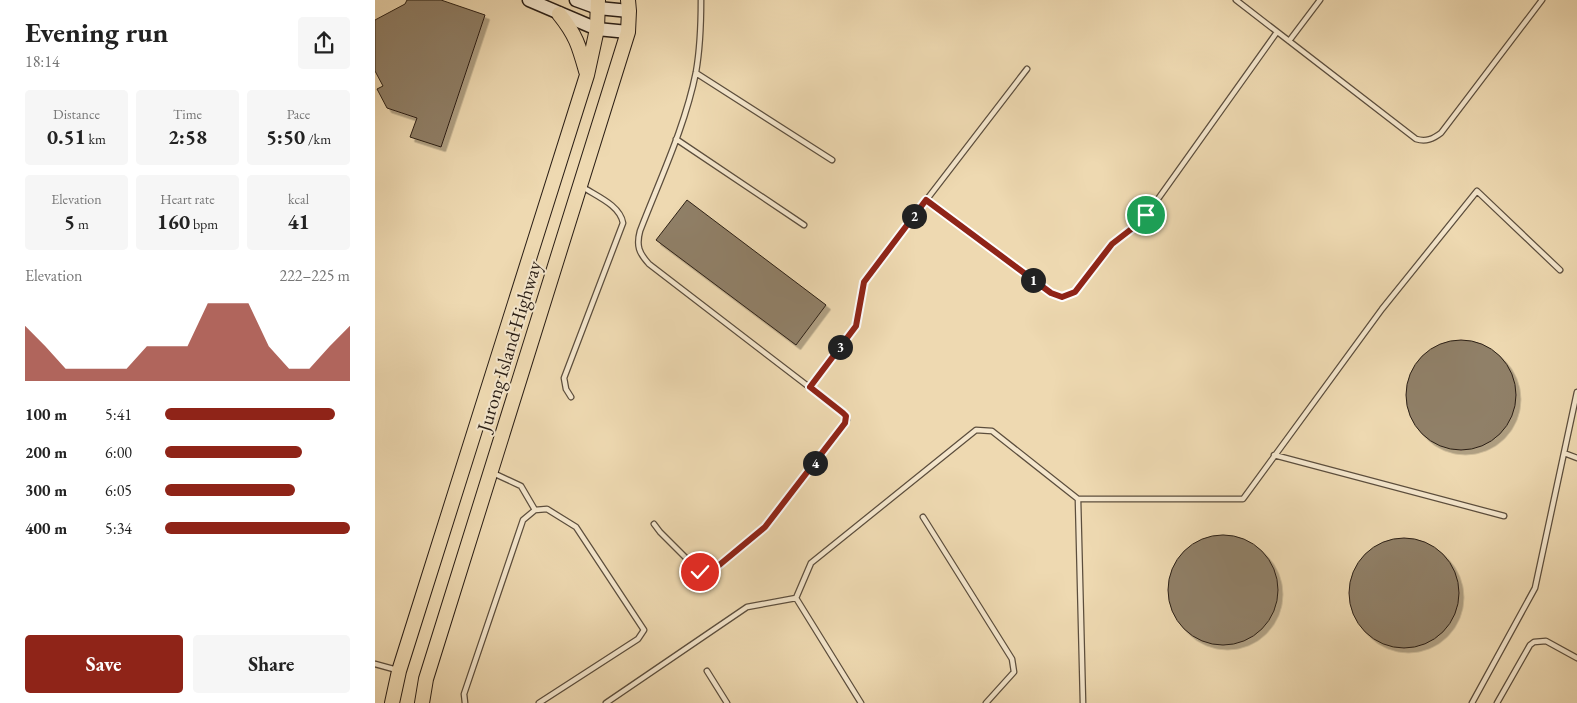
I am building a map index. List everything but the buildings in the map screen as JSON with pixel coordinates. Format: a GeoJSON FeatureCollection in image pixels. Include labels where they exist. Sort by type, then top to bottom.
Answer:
{"type":"FeatureCollection","features":[{"type":"Feature","properties":{"kind":"main road","name":"Jurong Island Highway"},"geometry":{"type":"LineString","coordinates":[[392,703],[399,671],[587,74],[597,28],[598,4]]}},
{"type":"Feature","properties":{"kind":"main road","name":"Jurong Island Highway"},"geometry":{"type":"LineString","coordinates":[[422,703],[426,679],[628,32],[628,6]]}},
{"type":"Feature","properties":{"kind":"main road"},"geometry":{"type":"LineString","coordinates":[[559,14],[571,29],[578,44],[587,74]]}},
{"type":"Feature","properties":{"kind":"street"},"geometry":{"type":"LineString","coordinates":[[529,0],[559,14],[597,28],[628,32]]}},
{"type":"Feature","properties":{"kind":"street"},"geometry":{"type":"LineString","coordinates":[[576,0],[628,6]]}},
{"type":"Feature","properties":{"kind":"lane"},"geometry":{"type":"LineString","coordinates":[[655,524],[660,532],[703,574],[712,571],[765,527],[847,420],[843,413],[649,264],[641,255],[637,243],[640,231],[683,122],[696,73],[701,24],[701,0]]}},
{"type":"Feature","properties":{"kind":"lane"},"geometry":{"type":"LineString","coordinates":[[1236,0],[1416,139],[1427,141],[1434,139],[1441,133],[1542,0]]}},
{"type":"Feature","properties":{"kind":"lane"},"geometry":{"type":"LineString","coordinates":[[1289,41],[1320,0]]}},
{"type":"Feature","properties":{"kind":"lane"},"geometry":{"type":"LineString","coordinates":[[926,200],[1051,293],[1062,297],[1069,295],[1075,292],[1112,244],[1143,220],[1277,32]]}},
{"type":"Feature","properties":{"kind":"lane"},"geometry":{"type":"LineString","coordinates":[[810,387],[856,326],[864,282],[1027,70]]}},
{"type":"Feature","properties":{"kind":"lane"},"geometry":{"type":"LineString","coordinates":[[696,73],[832,160]]}},
{"type":"Feature","properties":{"kind":"lane"},"geometry":{"type":"LineString","coordinates":[[676,139],[804,226]]}},
{"type":"Feature","properties":{"kind":"lane"},"geometry":{"type":"LineString","coordinates":[[571,397],[566,389],[564,378],[623,223],[617,210],[580,185]]}},
{"type":"Feature","properties":{"kind":"lane"},"geometry":{"type":"LineString","coordinates":[[796,598],[811,563],[976,430],[992,431],[1078,499],[1243,499],[1382,309],[1477,191],[1560,270]]}},
{"type":"Feature","properties":{"kind":"lane"},"geometry":{"type":"LineString","coordinates":[[1472,703],[1533,594],[1577,392]]}},
{"type":"Feature","properties":{"kind":"lane"},"geometry":{"type":"LineString","coordinates":[[1564,454],[1577,458]]}},
{"type":"Feature","properties":{"kind":"lane"},"geometry":{"type":"LineString","coordinates":[[1275,455],[1504,516]]}},
{"type":"Feature","properties":{"kind":"lane"},"geometry":{"type":"LineString","coordinates":[[491,472],[521,486],[535,510]]}},
{"type":"Feature","properties":{"kind":"lane"},"geometry":{"type":"LineString","coordinates":[[1078,499],[1083,703]]}},
{"type":"Feature","properties":{"kind":"lane"},"geometry":{"type":"LineString","coordinates":[[465,703],[464,694],[523,520],[535,510],[547,509],[577,527],[644,630],[638,638],[539,703]]}},
{"type":"Feature","properties":{"kind":"lane"},"geometry":{"type":"LineString","coordinates":[[923,518],[1012,659],[1014,672],[986,703]]}},
{"type":"Feature","properties":{"kind":"lane"},"geometry":{"type":"LineString","coordinates":[[606,703],[747,607],[796,598]]}},
{"type":"Feature","properties":{"kind":"lane"},"geometry":{"type":"LineString","coordinates":[[796,598],[861,703]]}},
{"type":"Feature","properties":{"kind":"lane"},"geometry":{"type":"LineString","coordinates":[[1497,703],[1530,645],[1534,642],[1546,641],[1577,658]]}},
{"type":"Feature","properties":{"kind":"lane"},"geometry":{"type":"LineString","coordinates":[[375,664],[399,671]]}},
{"type":"Feature","properties":{"kind":"lane"},"geometry":{"type":"LineString","coordinates":[[707,671],[727,703]]}},
{"type":"Feature","properties":{"kind":"route"},"geometry":{"type":"LineString","coordinates":[[700,572],[703,574],[712,571],[765,527],[847,420],[843,413],[810,387],[856,326],[864,282],[926,200],[1051,293],[1062,297],[1075,292],[1112,244],[1143,220],[1146,215]]}}]}
